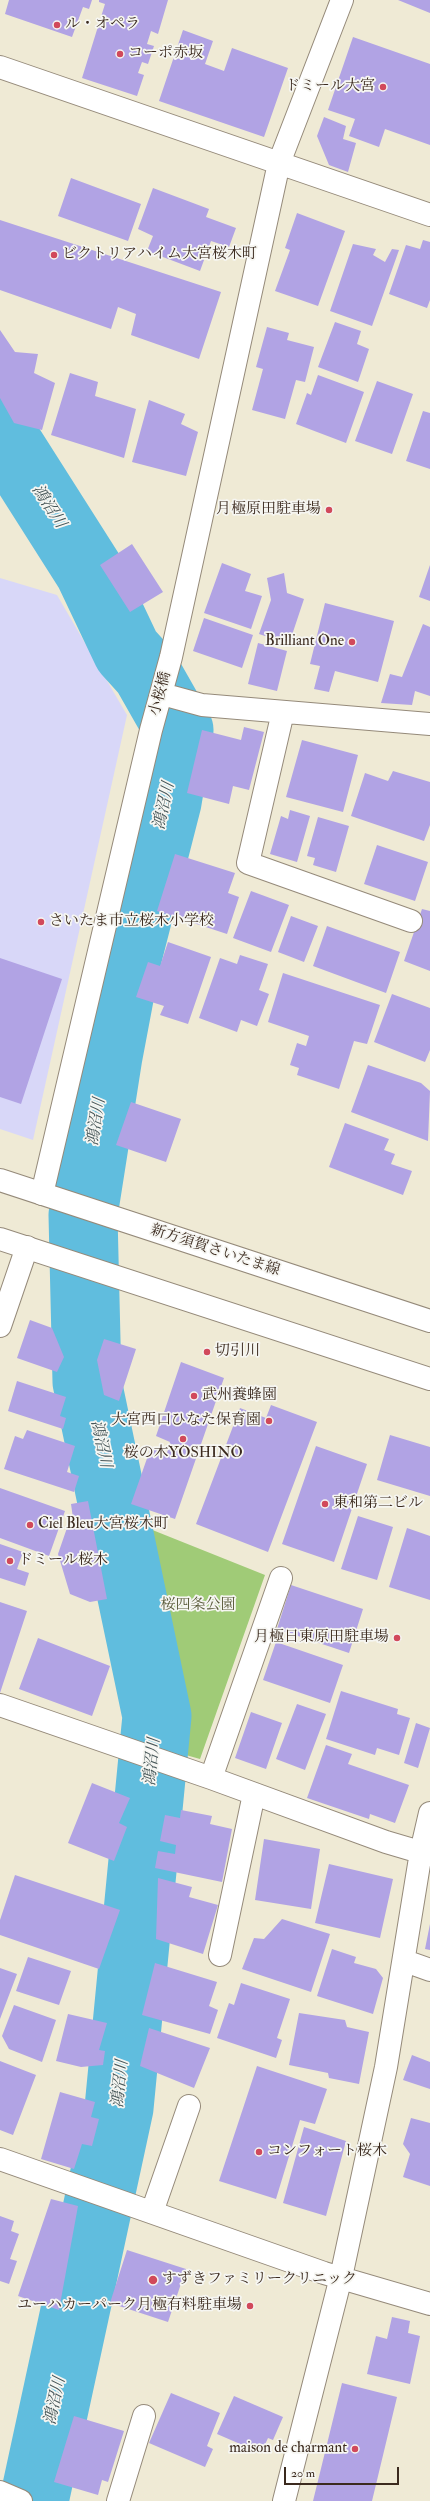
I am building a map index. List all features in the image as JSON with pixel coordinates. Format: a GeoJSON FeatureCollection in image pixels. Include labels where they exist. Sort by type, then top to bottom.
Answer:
{"type":"FeatureCollection","features":[{"type":"Feature","properties":{"kind":"street","name":"小桜橋"},"geometry":{"type":"LineString","coordinates":[[50,1197],[151,730],[171,658],[279,163],[342,0]]}},
{"type":"Feature","properties":{"kind":"street"},"geometry":{"type":"LineString","coordinates":[[0,67],[430,215]]}},
{"type":"Feature","properties":{"kind":"street"},"geometry":{"type":"LineString","coordinates":[[162,694],[202,705],[430,724]]}},
{"type":"Feature","properties":{"kind":"street"},"geometry":{"type":"LineString","coordinates":[[283,712],[248,863],[411,921]]}},
{"type":"Feature","properties":{"kind":"street","name":"新方須賀さいたま線"},"geometry":{"type":"LineString","coordinates":[[0,1180],[430,1321]]}},
{"type":"Feature","properties":{"kind":"street"},"geometry":{"type":"LineString","coordinates":[[0,1239],[430,1379]]}},
{"type":"Feature","properties":{"kind":"street"},"geometry":{"type":"LineString","coordinates":[[0,1326],[36,1250]]}},
{"type":"Feature","properties":{"kind":"street"},"geometry":{"type":"LineString","coordinates":[[211,1778],[281,1578]]}},
{"type":"Feature","properties":{"kind":"street"},"geometry":{"type":"LineString","coordinates":[[0,1705],[189,1770],[386,1842],[426,1853]]}},
{"type":"Feature","properties":{"kind":"street"},"geometry":{"type":"LineString","coordinates":[[220,1954],[254,1794]]}},
{"type":"Feature","properties":{"kind":"street"},"geometry":{"type":"LineString","coordinates":[[284,2501],[341,2277],[386,2067],[426,1853],[430,1813]]}},
{"type":"Feature","properties":{"kind":"street"},"geometry":{"type":"LineString","coordinates":[[405,1961],[430,1970]]}},
{"type":"Feature","properties":{"kind":"street"},"geometry":{"type":"LineString","coordinates":[[152,2212],[189,2106]]}},
{"type":"Feature","properties":{"kind":"street"},"geometry":{"type":"LineString","coordinates":[[0,2159],[89,2192],[341,2277],[430,2304]]}},
{"type":"Feature","properties":{"kind":"street"},"geometry":{"type":"LineString","coordinates":[[118,2501],[144,2416]]}},
{"type":"Feature","properties":{"kind":"street"},"geometry":{"type":"LineString","coordinates":[[0,2492],[21,2501]]}},
{"type":"Feature","properties":{"kind":"shaded area","name":"さいたま市立桜木小学校"},"geometry":{"type":"Polygon","coordinates":[[[0,578],[57,595],[127,715],[33,1140],[0,1129],[0,578]]]}},
{"type":"Feature","properties":{"kind":"green space","name":"桜四条公園"},"geometry":{"type":"Polygon","coordinates":[[[125,1519],[265,1575],[200,1759],[161,1748],[168,1712],[125,1519]]]}},
{"type":"Feature","properties":{"kind":"building","name":"ル・オペラ"},"geometry":{"type":"Polygon","coordinates":[[[9,0],[92,0],[89,9],[83,7],[72,37],[5,14],[9,0]]]}},
{"type":"Feature","properties":{"kind":"building","name":"コーポ赤坂"},"geometry":{"type":"Polygon","coordinates":[[[99,0],[168,0],[158,34],[151,31],[147,44],[154,46],[148,64],[142,62],[138,73],[144,75],[137,96],[82,78],[105,4],[99,2],[99,0]]]}},
{"type":"Feature","properties":{"kind":"building"},"geometry":{"type":"Polygon","coordinates":[[[398,0],[430,0],[430,13],[398,0]]]}},
{"type":"Feature","properties":{"kind":"building"},"geometry":{"type":"Polygon","coordinates":[[[183,30],[213,41],[205,64],[224,71],[232,48],[288,68],[264,137],[159,101],[183,30]]]}},
{"type":"Feature","properties":{"kind":"building","name":"ドミール大宮"},"geometry":{"type":"Polygon","coordinates":[[[353,37],[430,64],[430,145],[385,129],[379,147],[349,136],[355,119],[328,110],[353,37]]]}},
{"type":"Feature","properties":{"kind":"building"},"geometry":{"type":"Polygon","coordinates":[[[324,117],[346,126],[343,139],[356,143],[348,172],[329,165],[317,136],[324,117]]]}},
{"type":"Feature","properties":{"kind":"building"},"geometry":{"type":"Polygon","coordinates":[[[71,178],[141,204],[128,241],[58,216],[71,178]]]}},
{"type":"Feature","properties":{"kind":"building"},"geometry":{"type":"Polygon","coordinates":[[[153,188],[209,209],[206,217],[236,228],[229,247],[211,241],[200,271],[147,251],[153,236],[138,229],[153,188]]]}},
{"type":"Feature","properties":{"kind":"building"},"geometry":{"type":"Polygon","coordinates":[[[297,213],[345,231],[318,306],[275,291],[290,250],[285,248],[297,213]]]}},
{"type":"Feature","properties":{"kind":"building","name":"ビクトリアハイム大宮桜木町"},"geometry":{"type":"Polygon","coordinates":[[[0,220],[221,292],[199,359],[131,335],[136,314],[118,307],[111,329],[0,290],[0,220]]]}},
{"type":"Feature","properties":{"kind":"building"},"geometry":{"type":"Polygon","coordinates":[[[423,240],[430,242],[430,300],[427,308],[389,294],[406,245],[420,249],[423,240]]]}},
{"type":"Feature","properties":{"kind":"building"},"geometry":{"type":"Polygon","coordinates":[[[353,244],[376,249],[373,255],[385,262],[392,249],[399,250],[372,326],[330,311],[353,244]]]}},
{"type":"Feature","properties":{"kind":"building"},"geometry":{"type":"Polygon","coordinates":[[[335,322],[361,331],[357,344],[369,349],[358,382],[318,367],[335,322]]]}},
{"type":"Feature","properties":{"kind":"building"},"geometry":{"type":"Polygon","coordinates":[[[267,327],[289,333],[287,340],[314,347],[305,382],[296,380],[285,419],[252,410],[263,369],[256,367],[267,327]]]}},
{"type":"Feature","properties":{"kind":"building"},"geometry":{"type":"Polygon","coordinates":[[[0,330],[15,352],[38,354],[34,373],[55,383],[42,430],[14,423],[0,398],[0,330]]]}},
{"type":"Feature","properties":{"kind":"building"},"geometry":{"type":"Polygon","coordinates":[[[70,373],[98,382],[95,396],[136,409],[124,458],[51,435],[70,373]]]}},
{"type":"Feature","properties":{"kind":"building"},"geometry":{"type":"Polygon","coordinates":[[[318,375],[364,392],[346,443],[296,424],[307,393],[311,395],[318,375]]]}},
{"type":"Feature","properties":{"kind":"building"},"geometry":{"type":"Polygon","coordinates":[[[377,381],[413,394],[392,454],[355,441],[377,381]]]}},
{"type":"Feature","properties":{"kind":"building"},"geometry":{"type":"Polygon","coordinates":[[[149,400],[185,414],[181,424],[198,432],[186,476],[132,462],[149,400]]]}},
{"type":"Feature","properties":{"kind":"building"},"geometry":{"type":"Polygon","coordinates":[[[423,411],[430,413],[430,469],[406,461],[423,411]]]}},
{"type":"Feature","properties":{"kind":"building"},"geometry":{"type":"Polygon","coordinates":[[[132,544],[163,592],[130,612],[100,565],[132,544]]]}},
{"type":"Feature","properties":{"kind":"building"},"geometry":{"type":"Polygon","coordinates":[[[222,563],[251,574],[245,591],[262,596],[251,629],[204,613],[222,563]]]}},
{"type":"Feature","properties":{"kind":"building"},"geometry":{"type":"Polygon","coordinates":[[[430,565],[430,601],[419,597],[430,565]]]}},
{"type":"Feature","properties":{"kind":"building"},"geometry":{"type":"Polygon","coordinates":[[[284,573],[287,593],[304,599],[289,644],[259,634],[271,600],[267,578],[284,573]]]}},
{"type":"Feature","properties":{"kind":"building","name":"Brilliant One"},"geometry":{"type":"Polygon","coordinates":[[[325,603],[394,621],[378,682],[335,671],[329,692],[314,689],[320,666],[310,664],[325,603]]]}},
{"type":"Feature","properties":{"kind":"building"},"geometry":{"type":"Polygon","coordinates":[[[204,618],[253,635],[242,668],[193,651],[204,618]]]}},
{"type":"Feature","properties":{"kind":"building"},"geometry":{"type":"Polygon","coordinates":[[[423,624],[430,627],[430,696],[415,691],[412,705],[381,703],[390,674],[402,677],[423,624]]]}},
{"type":"Feature","properties":{"kind":"building"},"geometry":{"type":"Polygon","coordinates":[[[258,643],[287,651],[277,691],[248,684],[258,643]]]}},
{"type":"Feature","properties":{"kind":"building"},"geometry":{"type":"Polygon","coordinates":[[[244,727],[264,732],[249,790],[233,786],[229,804],[187,793],[202,730],[241,740],[244,727]]]}},
{"type":"Feature","properties":{"kind":"building"},"geometry":{"type":"Polygon","coordinates":[[[302,740],[358,755],[343,812],[286,797],[302,740]]]}},
{"type":"Feature","properties":{"kind":"building"},"geometry":{"type":"Polygon","coordinates":[[[393,771],[430,782],[430,825],[424,841],[351,816],[365,773],[388,781],[393,771]]]}},
{"type":"Feature","properties":{"kind":"building"},"geometry":{"type":"Polygon","coordinates":[[[290,810],[310,816],[297,862],[270,854],[281,816],[288,819],[290,810]]]}},
{"type":"Feature","properties":{"kind":"building"},"geometry":{"type":"Polygon","coordinates":[[[318,817],[349,826],[336,872],[313,865],[315,858],[307,856],[318,817]]]}},
{"type":"Feature","properties":{"kind":"building"},"geometry":{"type":"Polygon","coordinates":[[[377,845],[428,862],[415,901],[364,884],[377,845]]]}},
{"type":"Feature","properties":{"kind":"building"},"geometry":{"type":"Polygon","coordinates":[[[175,854],[235,873],[228,893],[239,897],[227,934],[157,911],[175,854]]]}},
{"type":"Feature","properties":{"kind":"building"},"geometry":{"type":"Polygon","coordinates":[[[251,891],[289,905],[271,952],[233,938],[251,891]]]}},
{"type":"Feature","properties":{"kind":"building"},"geometry":{"type":"Polygon","coordinates":[[[422,909],[430,911],[430,971],[404,961],[422,909]]]}},
{"type":"Feature","properties":{"kind":"building"},"geometry":{"type":"Polygon","coordinates":[[[291,916],[318,926],[304,962],[278,952],[291,916]]]}},
{"type":"Feature","properties":{"kind":"building"},"geometry":{"type":"Polygon","coordinates":[[[327,926],[400,952],[386,993],[313,966],[327,926]]]}},
{"type":"Feature","properties":{"kind":"building"},"geometry":{"type":"Polygon","coordinates":[[[168,942],[211,957],[188,1024],[160,1015],[164,1006],[136,997],[148,962],[160,966],[168,942]]]}},
{"type":"Feature","properties":{"kind":"building"},"geometry":{"type":"Polygon","coordinates":[[[240,955],[268,964],[259,990],[269,994],[257,1026],[241,1020],[237,1032],[199,1018],[220,958],[237,964],[240,955]]]}},
{"type":"Feature","properties":{"kind":"building"},"geometry":{"type":"Polygon","coordinates":[[[0,958],[62,979],[21,1104],[0,1097],[0,958]]]}},
{"type":"Feature","properties":{"kind":"building"},"geometry":{"type":"Polygon","coordinates":[[[283,973],[380,1005],[367,1044],[354,1041],[339,1089],[297,1075],[299,1068],[290,1065],[297,1043],[306,1046],[309,1036],[268,1022],[283,973]]]}},
{"type":"Feature","properties":{"kind":"building"},"geometry":{"type":"Polygon","coordinates":[[[392,994],[430,1008],[430,1050],[425,1062],[374,1042],[392,994]]]}},
{"type":"Feature","properties":{"kind":"building"},"geometry":{"type":"Polygon","coordinates":[[[368,1065],[421,1083],[430,1091],[428,1141],[351,1112],[368,1065]]]}},
{"type":"Feature","properties":{"kind":"building"},"geometry":{"type":"Polygon","coordinates":[[[131,1102],[181,1119],[166,1162],[116,1145],[131,1102]]]}},
{"type":"Feature","properties":{"kind":"building"},"geometry":{"type":"Polygon","coordinates":[[[345,1123],[389,1139],[384,1150],[395,1154],[391,1164],[412,1171],[403,1195],[329,1167],[345,1123]]]}},
{"type":"Feature","properties":{"kind":"building"},"geometry":{"type":"Polygon","coordinates":[[[30,1320],[52,1328],[64,1357],[57,1372],[17,1358],[30,1320]]]}},
{"type":"Feature","properties":{"kind":"building"},"geometry":{"type":"Polygon","coordinates":[[[104,1339],[136,1349],[119,1401],[104,1395],[97,1360],[104,1339]]]}},
{"type":"Feature","properties":{"kind":"building","name":"桜の木YOSHINO"},"geometry":{"type":"Polygon","coordinates":[[[181,1362],[224,1378],[175,1519],[131,1504],[151,1447],[167,1453],[170,1442],[156,1436],[181,1362]]]}},
{"type":"Feature","properties":{"kind":"building"},"geometry":{"type":"Polygon","coordinates":[[[17,1381],[66,1397],[60,1416],[66,1418],[63,1429],[8,1411],[17,1381]]]}},
{"type":"Feature","properties":{"kind":"building"},"geometry":{"type":"Polygon","coordinates":[[[271,1405],[317,1422],[268,1552],[196,1524],[240,1408],[266,1418],[271,1405]]]}},
{"type":"Feature","properties":{"kind":"building"},"geometry":{"type":"Polygon","coordinates":[[[27,1430],[75,1446],[67,1472],[79,1476],[74,1492],[4,1469],[15,1436],[23,1439],[27,1430]]]}},
{"type":"Feature","properties":{"kind":"building"},"geometry":{"type":"Polygon","coordinates":[[[390,1435],[430,1447],[430,1496],[377,1480],[390,1435]]]}},
{"type":"Feature","properties":{"kind":"building","name":"東和第二ビル"},"geometry":{"type":"Polygon","coordinates":[[[316,1446],[367,1464],[334,1562],[282,1544],[316,1446]]]}},
{"type":"Feature","properties":{"kind":"building","name":"Ciel Bleu大宮桜木町"},"geometry":{"type":"Polygon","coordinates":[[[0,1488],[65,1511],[49,1556],[0,1538],[0,1488]]]}},
{"type":"Feature","properties":{"kind":"building"},"geometry":{"type":"Polygon","coordinates":[[[88,1501],[107,1599],[90,1602],[70,1594],[58,1554],[68,1525],[74,1525],[71,1504],[88,1501]]]}},
{"type":"Feature","properties":{"kind":"building"},"geometry":{"type":"Polygon","coordinates":[[[358,1516],[393,1527],[377,1580],[341,1569],[358,1516]]]}},
{"type":"Feature","properties":{"kind":"building"},"geometry":{"type":"Polygon","coordinates":[[[407,1528],[430,1536],[430,1600],[389,1587],[407,1528]]]}},
{"type":"Feature","properties":{"kind":"building","name":"ドミール桜木"},"geometry":{"type":"Polygon","coordinates":[[[0,1544],[23,1552],[17,1569],[29,1573],[25,1586],[0,1578],[0,1544]]]}},
{"type":"Feature","properties":{"kind":"building"},"geometry":{"type":"Polygon","coordinates":[[[291,1585],[363,1609],[349,1653],[277,1629],[291,1585]]]}},
{"type":"Feature","properties":{"kind":"building"},"geometry":{"type":"Polygon","coordinates":[[[0,1602],[27,1611],[0,1693],[0,1602]]]}},
{"type":"Feature","properties":{"kind":"building"},"geometry":{"type":"Polygon","coordinates":[[[38,1638],[110,1666],[92,1716],[19,1689],[38,1638]]]}},
{"type":"Feature","properties":{"kind":"building"},"geometry":{"type":"Polygon","coordinates":[[[276,1642],[343,1665],[330,1703],[263,1680],[276,1642]]]}},
{"type":"Feature","properties":{"kind":"building"},"geometry":{"type":"Polygon","coordinates":[[[341,1691],[398,1709],[397,1714],[410,1718],[399,1755],[377,1748],[375,1755],[326,1739],[341,1691]]]}},
{"type":"Feature","properties":{"kind":"building"},"geometry":{"type":"Polygon","coordinates":[[[297,1704],[326,1714],[305,1770],[276,1759],[297,1704]]]}},
{"type":"Feature","properties":{"kind":"building"},"geometry":{"type":"Polygon","coordinates":[[[251,1712],[282,1723],[266,1769],[235,1758],[251,1712]]]}},
{"type":"Feature","properties":{"kind":"building"},"geometry":{"type":"Polygon","coordinates":[[[416,1723],[430,1728],[418,1768],[404,1763],[416,1723]]]}},
{"type":"Feature","properties":{"kind":"building"},"geometry":{"type":"Polygon","coordinates":[[[326,1745],[352,1754],[348,1764],[409,1785],[395,1823],[370,1814],[369,1819],[307,1798],[326,1745]]]}},
{"type":"Feature","properties":{"kind":"building"},"geometry":{"type":"Polygon","coordinates":[[[92,1783],[130,1798],[119,1823],[127,1827],[114,1861],[68,1843],[92,1783]]]}},
{"type":"Feature","properties":{"kind":"building"},"geometry":{"type":"Polygon","coordinates":[[[181,1810],[212,1816],[210,1824],[232,1829],[222,1882],[155,1868],[158,1851],[175,1854],[176,1845],[160,1841],[165,1815],[180,1818],[181,1810]]]}},
{"type":"Feature","properties":{"kind":"building"},"geometry":{"type":"Polygon","coordinates":[[[264,1839],[320,1849],[311,1909],[255,1900],[264,1839]]]}},
{"type":"Feature","properties":{"kind":"building"},"geometry":{"type":"Polygon","coordinates":[[[329,1864],[393,1879],[380,1938],[315,1923],[329,1864]]]}},
{"type":"Feature","properties":{"kind":"building"},"geometry":{"type":"Polygon","coordinates":[[[15,1875],[120,1910],[99,1969],[0,1935],[0,1920],[15,1875]]]}},
{"type":"Feature","properties":{"kind":"building"},"geometry":{"type":"Polygon","coordinates":[[[158,1878],[192,1887],[189,1897],[218,1905],[203,1954],[156,1939],[158,1878]]]}},
{"type":"Feature","properties":{"kind":"building"},"geometry":{"type":"Polygon","coordinates":[[[282,1919],[330,1934],[311,1992],[242,1969],[254,1938],[264,1939],[282,1919]]]}},
{"type":"Feature","properties":{"kind":"building"},"geometry":{"type":"Polygon","coordinates":[[[430,1924],[430,1950],[425,1949],[430,1924]]]}},
{"type":"Feature","properties":{"kind":"building"},"geometry":{"type":"Polygon","coordinates":[[[332,1949],[356,1957],[354,1963],[376,1969],[383,1978],[373,2014],[317,1996],[332,1949]]]}},
{"type":"Feature","properties":{"kind":"building"},"geometry":{"type":"Polygon","coordinates":[[[28,1957],[71,1971],[59,2005],[16,1991],[28,1957]]]}},
{"type":"Feature","properties":{"kind":"building"},"geometry":{"type":"Polygon","coordinates":[[[155,1963],[217,1982],[209,2006],[218,2010],[210,2034],[142,2015],[155,1963]]]}},
{"type":"Feature","properties":{"kind":"building"},"geometry":{"type":"Polygon","coordinates":[[[0,1968],[17,1974],[0,2019],[0,1968]]]}},
{"type":"Feature","properties":{"kind":"building"},"geometry":{"type":"Polygon","coordinates":[[[241,1983],[290,1999],[277,2038],[282,2040],[276,2058],[217,2038],[229,2003],[234,2005],[241,1983]]]}},
{"type":"Feature","properties":{"kind":"building"},"geometry":{"type":"Polygon","coordinates":[[[14,2005],[56,2020],[42,2062],[9,2049],[2,2036],[14,2005]]]}},
{"type":"Feature","properties":{"kind":"building"},"geometry":{"type":"Polygon","coordinates":[[[299,2013],[345,2020],[347,2027],[369,2032],[359,2084],[329,2078],[328,2073],[289,2065],[299,2013]]]}},
{"type":"Feature","properties":{"kind":"building"},"geometry":{"type":"Polygon","coordinates":[[[68,2014],[107,2023],[99,2050],[105,2051],[103,2065],[81,2067],[56,2061],[68,2014]]]}},
{"type":"Feature","properties":{"kind":"building"},"geometry":{"type":"Polygon","coordinates":[[[149,2028],[210,2048],[194,2088],[140,2066],[149,2028]]]}},
{"type":"Feature","properties":{"kind":"building"},"geometry":{"type":"Polygon","coordinates":[[[412,2055],[430,2062],[430,2089],[403,2080],[412,2055]]]}},
{"type":"Feature","properties":{"kind":"building"},"geometry":{"type":"Polygon","coordinates":[[[0,2061],[36,2075],[13,2135],[0,2130],[0,2061]]]}},
{"type":"Feature","properties":{"kind":"building","name":"コンフォート桜木"},"geometry":{"type":"Polygon","coordinates":[[[257,2066],[327,2089],[315,2124],[300,2120],[276,2199],[219,2181],[257,2066]]]}},
{"type":"Feature","properties":{"kind":"building"},"geometry":{"type":"Polygon","coordinates":[[[60,2092],[95,2102],[91,2117],[99,2119],[92,2146],[82,2144],[74,2169],[41,2159],[60,2092]]]}},
{"type":"Feature","properties":{"kind":"building"},"geometry":{"type":"Polygon","coordinates":[[[411,2118],[430,2123],[430,2186],[403,2177],[410,2154],[403,2144],[411,2118]]]}},
{"type":"Feature","properties":{"kind":"building"},"geometry":{"type":"Polygon","coordinates":[[[304,2127],[346,2141],[326,2216],[283,2203],[304,2127]]]}},
{"type":"Feature","properties":{"kind":"building"},"geometry":{"type":"Polygon","coordinates":[[[51,2199],[78,2206],[59,2310],[18,2296],[51,2199]]]}},
{"type":"Feature","properties":{"kind":"building"},"geometry":{"type":"Polygon","coordinates":[[[0,2216],[14,2221],[11,2231],[19,2234],[10,2259],[17,2261],[9,2284],[0,2281],[0,2216]]]}},
{"type":"Feature","properties":{"kind":"building"},"geometry":{"type":"Polygon","coordinates":[[[127,2250],[186,2269],[168,2322],[110,2303],[127,2250]]]}},
{"type":"Feature","properties":{"kind":"building"},"geometry":{"type":"Polygon","coordinates":[[[392,2317],[410,2321],[408,2333],[420,2336],[410,2384],[367,2374],[376,2336],[387,2339],[392,2317]]]}},
{"type":"Feature","properties":{"kind":"building","name":"maison de charmant"},"geometry":{"type":"Polygon","coordinates":[[[342,2383],[397,2397],[372,2501],[313,2501],[342,2383]]]}},
{"type":"Feature","properties":{"kind":"building"},"geometry":{"type":"Polygon","coordinates":[[[171,2393],[220,2413],[207,2446],[213,2449],[205,2467],[149,2443],[171,2393]]]}},
{"type":"Feature","properties":{"kind":"building"},"geometry":{"type":"Polygon","coordinates":[[[234,2396],[283,2417],[273,2440],[268,2438],[261,2453],[217,2434],[234,2396]]]}},
{"type":"Feature","properties":{"kind":"building"},"geometry":{"type":"Polygon","coordinates":[[[74,2416],[124,2431],[108,2482],[102,2480],[98,2495],[54,2482],[74,2416]]]}},
{"type":"Feature","properties":{"kind":"waterway","name":"鴻沼川"},"geometry":{"type":"LineString","coordinates":[[0,431],[89,571],[127,651],[146,672],[179,730],[167,802],[125,966],[108,1056],[83,1215],[87,1382],[157,1716],[119,2108],[34,2501]]}},
{"type":"Feature","properties":{"kind":"place","name":"ル・オペラ"},"geometry":{"type":"Point","coordinates":[57,25]}},
{"type":"Feature","properties":{"kind":"place","name":"コーポ赤坂"},"geometry":{"type":"Point","coordinates":[120,54]}},
{"type":"Feature","properties":{"kind":"place","name":"ドミール大宮"},"geometry":{"type":"Point","coordinates":[383,87]}},
{"type":"Feature","properties":{"kind":"place","name":"ビクトリアハイム大宮桜木町"},"geometry":{"type":"Point","coordinates":[54,255]}},
{"type":"Feature","properties":{"kind":"place","name":"月極原田駐車場"},"geometry":{"type":"Point","coordinates":[329,510]}},
{"type":"Feature","properties":{"kind":"place","name":"Brilliant One"},"geometry":{"type":"Point","coordinates":[352,642]}},
{"type":"Feature","properties":{"kind":"place","name":"さいたま市立桜木小学校"},"geometry":{"type":"Point","coordinates":[41,922]}},
{"type":"Feature","properties":{"kind":"place","name":"切引川"},"geometry":{"type":"Point","coordinates":[207,1352]}},
{"type":"Feature","properties":{"kind":"place","name":"武州養蜂園"},"geometry":{"type":"Point","coordinates":[194,1396]}},
{"type":"Feature","properties":{"kind":"place","name":"大宮西口ひなた保育園"},"geometry":{"type":"Point","coordinates":[269,1421]}},
{"type":"Feature","properties":{"kind":"place","name":"桜の木YOSHINO"},"geometry":{"type":"Point","coordinates":[183,1439]}},
{"type":"Feature","properties":{"kind":"place","name":"東和第二ビル"},"geometry":{"type":"Point","coordinates":[325,1504]}},
{"type":"Feature","properties":{"kind":"place","name":"Ciel Bleu大宮桜木町"},"geometry":{"type":"Point","coordinates":[30,1525]}},
{"type":"Feature","properties":{"kind":"place","name":"ドミール桜木"},"geometry":{"type":"Point","coordinates":[10,1561]}},
{"type":"Feature","properties":{"kind":"place","name":"月極日東原田駐車場"},"geometry":{"type":"Point","coordinates":[397,1638]}},
{"type":"Feature","properties":{"kind":"place","name":"コンフォート桜木"},"geometry":{"type":"Point","coordinates":[259,2152]}},
{"type":"Feature","properties":{"kind":"place","name":"すずきファミリークリニック"},"geometry":{"type":"Point","coordinates":[153,2280]}},
{"type":"Feature","properties":{"kind":"place","name":"ユーハカーパーク月極有料駐車場"},"geometry":{"type":"Point","coordinates":[250,2306]}},
{"type":"Feature","properties":{"kind":"place","name":"maison de charmant"},"geometry":{"type":"Point","coordinates":[355,2449]}}]}
